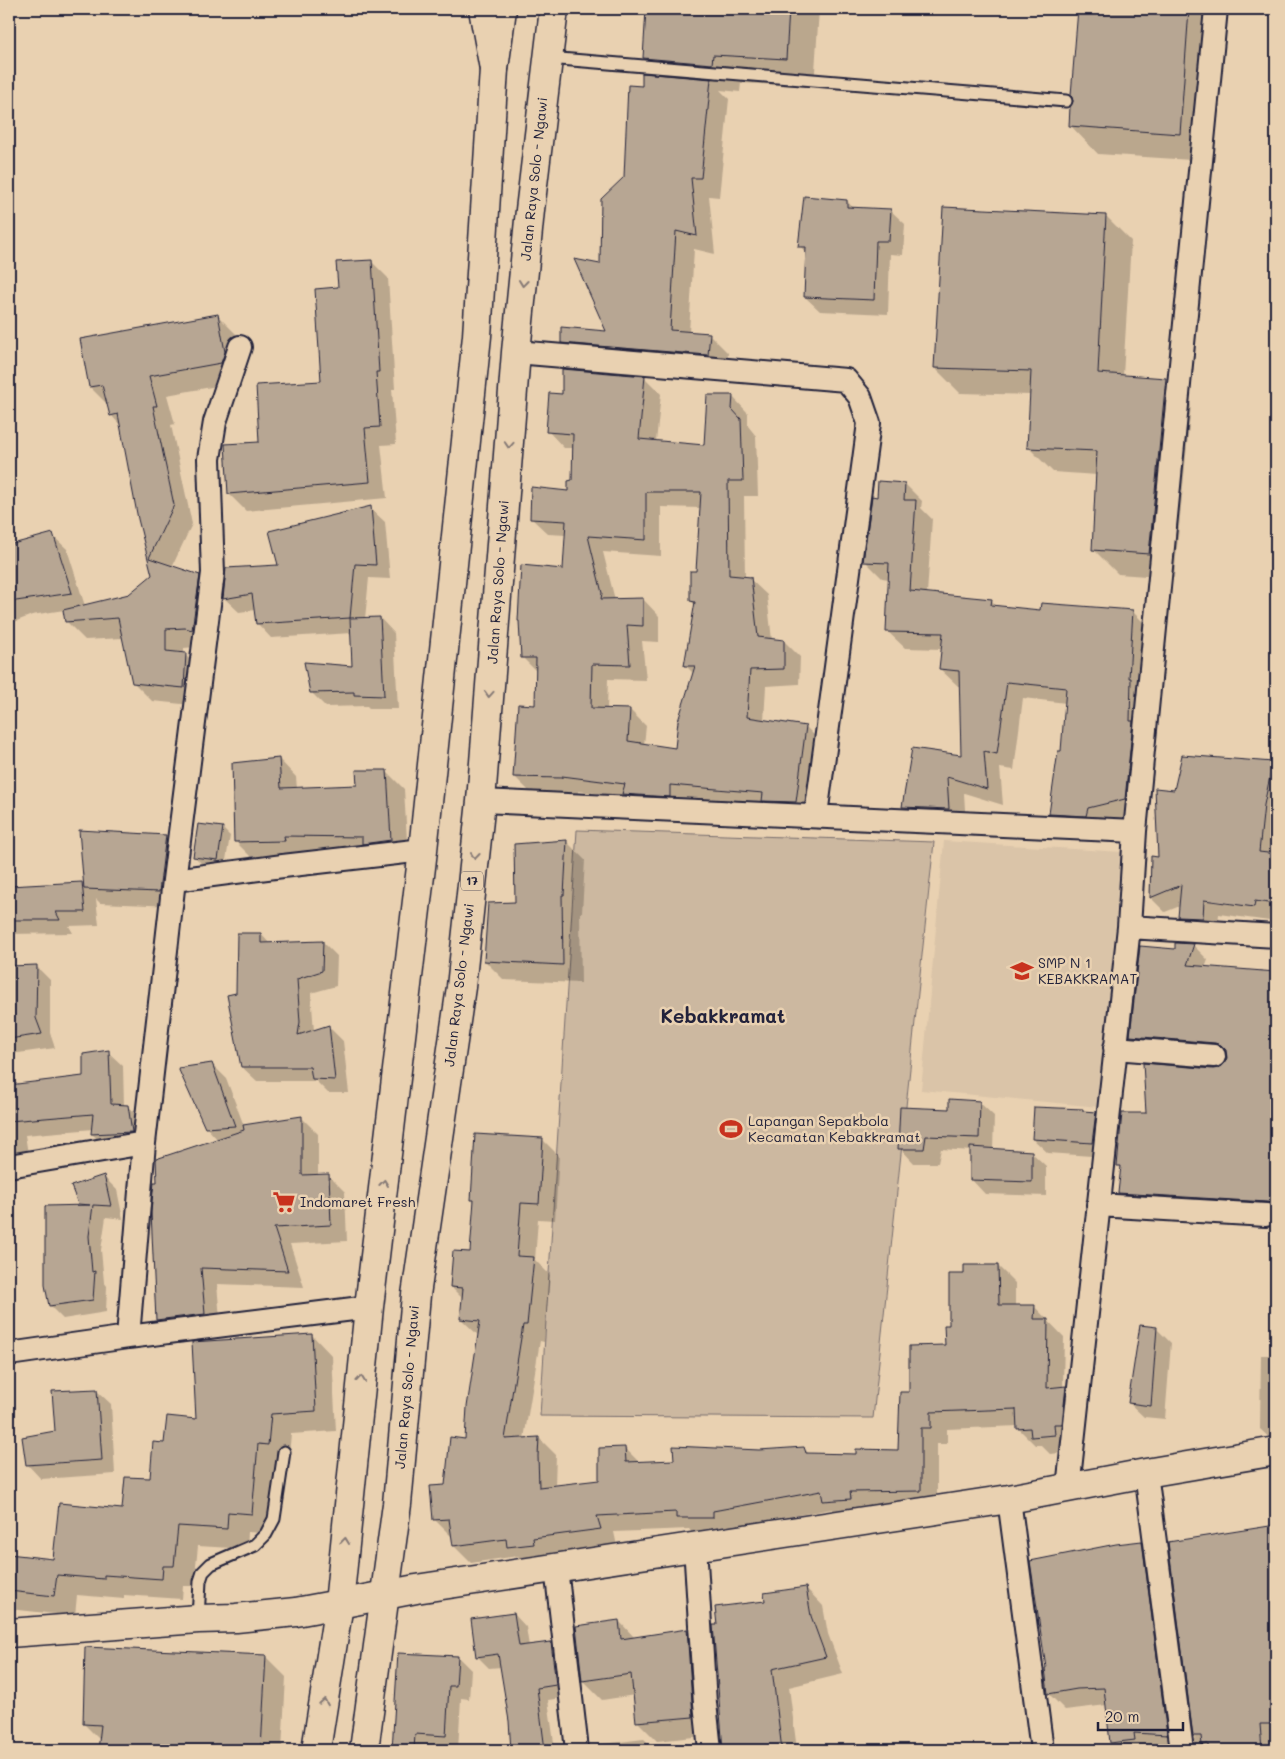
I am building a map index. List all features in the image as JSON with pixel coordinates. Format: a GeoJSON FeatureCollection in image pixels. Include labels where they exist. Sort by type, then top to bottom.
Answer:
{"type":"FeatureCollection","features":[{"type":"Feature","properties":{"kind":"main road"},"geometry":{"type":"LineString","coordinates":[[483,9],[494,70]]}},
{"type":"Feature","properties":{"kind":"main road"},"geometry":{"type":"LineString","coordinates":[[316,1750],[339,1604],[369,1307],[423,850],[477,336],[494,70],[502,9]]}},
{"type":"Feature","properties":{"kind":"main road","name":"Jalan Raya Solo - Ngawi"},"geometry":{"type":"LineString","coordinates":[[364,1750],[397,1504],[416,1295],[461,987],[481,800],[516,352],[554,9]]}},
{"type":"Feature","properties":{"kind":"main road"},"geometry":{"type":"LineString","coordinates":[[9,1632],[236,1618],[296,1612],[385,1594],[1009,1499],[1276,1451]]}},
{"type":"Feature","properties":{"kind":"street"},"geometry":{"type":"LineString","coordinates":[[1068,1488],[1128,927],[1135,831],[1216,9]]}},
{"type":"Feature","properties":{"kind":"street"},"geometry":{"type":"LineString","coordinates":[[128,1337],[144,1143],[174,880],[213,573],[209,459],[215,422],[228,378],[240,347]]}},
{"type":"Feature","properties":{"kind":"street"},"geometry":{"type":"LineString","coordinates":[[516,352],[846,380],[860,397],[868,423],[816,816]]}},
{"type":"Feature","properties":{"kind":"street"},"geometry":{"type":"LineString","coordinates":[[481,800],[1135,831]]}},
{"type":"Feature","properties":{"kind":"street"},"geometry":{"type":"LineString","coordinates":[[174,880],[423,850]]}},
{"type":"Feature","properties":{"kind":"street"},"geometry":{"type":"LineString","coordinates":[[1128,927],[1276,936]]}},
{"type":"Feature","properties":{"kind":"street"},"geometry":{"type":"LineString","coordinates":[[1115,1048],[1214,1056]]}},
{"type":"Feature","properties":{"kind":"street"},"geometry":{"type":"LineString","coordinates":[[9,1166],[144,1143]]}},
{"type":"Feature","properties":{"kind":"street"},"geometry":{"type":"LineString","coordinates":[[1098,1205],[1266,1215]]}},
{"type":"Feature","properties":{"kind":"street"},"geometry":{"type":"LineString","coordinates":[[9,1354],[369,1307]]}},
{"type":"Feature","properties":{"kind":"street"},"geometry":{"type":"LineString","coordinates":[[1146,1473],[1182,1750]]}},
{"type":"Feature","properties":{"kind":"street"},"geometry":{"type":"LineString","coordinates":[[1009,1499],[1042,1750]]}},
{"type":"Feature","properties":{"kind":"street"},"geometry":{"type":"LineString","coordinates":[[695,1546],[704,1702],[710,1750]]}},
{"type":"Feature","properties":{"kind":"street"},"geometry":{"type":"LineString","coordinates":[[556,1568],[578,1750]]}},
{"type":"Feature","properties":{"kind":"lane"},"geometry":{"type":"LineString","coordinates":[[548,58],[1066,101]]}},
{"type":"Feature","properties":{"kind":"lane"},"geometry":{"type":"LineString","coordinates":[[198,1619],[200,1581],[203,1572],[211,1564],[255,1545],[266,1534],[274,1519],[284,1452]]}},
{"type":"Feature","properties":{"kind":"shaded area","name":"Lapangan Sepakbola Kecamatan Kebakkramat"},"geometry":{"type":"Polygon","coordinates":[[[577,830],[934,842],[873,1418],[540,1416],[577,830]]]}},
{"type":"Feature","properties":{"kind":"shaded area","name":"SMP N 1 KEBAKKRAMAT"},"geometry":{"type":"Polygon","coordinates":[[[944,841],[1122,852],[1099,1107],[921,1090],[944,841]]]}},
{"type":"Feature","properties":{"kind":"building"},"geometry":{"type":"Polygon","coordinates":[[[646,9],[789,9],[786,59],[713,55],[712,64],[643,58],[646,9]]]}},
{"type":"Feature","properties":{"kind":"building"},"geometry":{"type":"Polygon","coordinates":[[[1078,9],[1189,9],[1180,134],[1069,126],[1070,107],[1073,101],[1071,95],[1078,9]]]}},
{"type":"Feature","properties":{"kind":"building"},"geometry":{"type":"Polygon","coordinates":[[[642,73],[711,79],[701,178],[691,178],[697,236],[676,231],[670,330],[710,333],[708,355],[561,343],[561,327],[606,331],[574,259],[600,264],[601,199],[624,177],[628,85],[642,86],[642,73]]]}},
{"type":"Feature","properties":{"kind":"building"},"geometry":{"type":"Polygon","coordinates":[[[804,196],[847,200],[847,207],[891,209],[889,241],[876,241],[874,300],[804,297],[806,247],[798,247],[804,196]]]}},
{"type":"Feature","properties":{"kind":"building"},"geometry":{"type":"Polygon","coordinates":[[[943,207],[1106,215],[1098,373],[1166,378],[1149,554],[1092,550],[1097,451],[1027,448],[1031,371],[934,368],[943,207]]]}},
{"type":"Feature","properties":{"kind":"building"},"geometry":{"type":"Polygon","coordinates":[[[372,260],[379,372],[376,372],[380,427],[365,428],[370,482],[228,494],[225,444],[259,442],[256,385],[321,381],[315,289],[338,287],[336,262],[372,260]]]}},
{"type":"Feature","properties":{"kind":"building"},"geometry":{"type":"Polygon","coordinates":[[[218,314],[225,352],[221,363],[149,376],[157,406],[153,406],[174,505],[149,558],[200,575],[192,630],[185,628],[166,629],[166,651],[186,653],[184,688],[132,683],[118,618],[65,622],[63,610],[129,594],[152,575],[138,519],[118,414],[110,416],[102,385],[89,387],[80,339],[218,314]]]}},
{"type":"Feature","properties":{"kind":"building"},"geometry":{"type":"Polygon","coordinates":[[[562,369],[645,376],[639,439],[704,445],[707,395],[733,395],[732,409],[741,419],[743,481],[728,481],[729,575],[751,577],[758,637],[784,640],[784,669],[750,670],[747,717],[806,726],[796,802],[762,801],[763,793],[670,785],[670,797],[622,794],[625,784],[562,776],[562,778],[513,777],[518,704],[535,705],[536,658],[521,658],[518,621],[521,565],[563,569],[566,521],[530,519],[531,487],[568,491],[568,481],[572,480],[573,434],[546,432],[549,393],[562,394],[562,369]],[[646,492],[646,540],[588,536],[602,593],[601,599],[643,598],[643,626],[627,625],[630,665],[592,664],[591,708],[630,709],[628,741],[675,748],[678,721],[695,666],[684,666],[695,602],[690,601],[690,571],[696,571],[701,492],[646,492]]]}},
{"type":"Feature","properties":{"kind":"building"},"geometry":{"type":"Polygon","coordinates":[[[878,481],[905,483],[904,500],[916,500],[910,591],[992,599],[991,605],[1040,610],[1041,603],[1133,610],[1129,678],[1131,678],[1130,721],[1133,721],[1125,799],[1088,808],[1086,816],[1049,814],[1058,751],[1061,751],[1066,688],[1007,682],[997,754],[984,751],[987,789],[947,777],[949,809],[902,807],[912,748],[961,755],[959,671],[939,669],[943,633],[886,632],[889,563],[863,562],[872,496],[877,497],[878,481]]]}},
{"type":"Feature","properties":{"kind":"building"},"geometry":{"type":"Polygon","coordinates":[[[371,506],[376,565],[355,564],[350,618],[256,624],[252,594],[223,599],[226,568],[278,565],[269,531],[371,506]]]}},
{"type":"Feature","properties":{"kind":"building"},"geometry":{"type":"Polygon","coordinates":[[[53,533],[72,593],[9,602],[9,545],[53,533]]]}},
{"type":"Feature","properties":{"kind":"building"},"geometry":{"type":"Polygon","coordinates":[[[380,617],[384,696],[354,695],[354,692],[310,693],[304,662],[352,666],[350,618],[380,617]]]}},
{"type":"Feature","properties":{"kind":"building"},"geometry":{"type":"Polygon","coordinates":[[[1182,755],[1273,762],[1264,805],[1259,852],[1276,854],[1276,904],[1255,901],[1254,907],[1204,900],[1203,918],[1178,917],[1181,885],[1150,898],[1151,856],[1158,857],[1155,788],[1174,790],[1182,755]]]}},
{"type":"Feature","properties":{"kind":"building"},"geometry":{"type":"Polygon","coordinates":[[[279,758],[281,788],[357,785],[356,770],[387,770],[391,840],[362,844],[362,837],[284,836],[285,841],[234,842],[232,763],[279,758]]]}},
{"type":"Feature","properties":{"kind":"building"},"geometry":{"type":"Polygon","coordinates":[[[198,824],[223,827],[218,860],[193,857],[198,824]]]}},
{"type":"Feature","properties":{"kind":"building"},"geometry":{"type":"Polygon","coordinates":[[[79,830],[166,835],[159,892],[84,889],[79,830]]]}},
{"type":"Feature","properties":{"kind":"building"},"geometry":{"type":"Polygon","coordinates":[[[567,840],[564,895],[562,895],[563,965],[484,961],[488,903],[515,902],[514,844],[567,840]]]}},
{"type":"Feature","properties":{"kind":"building"},"geometry":{"type":"Polygon","coordinates":[[[82,882],[85,912],[56,912],[60,920],[9,920],[9,886],[82,882]]]}},
{"type":"Feature","properties":{"kind":"building"},"geometry":{"type":"Polygon","coordinates":[[[237,933],[261,933],[261,943],[323,941],[322,971],[297,979],[300,1022],[298,1035],[329,1025],[335,1080],[312,1079],[310,1067],[241,1067],[227,995],[236,993],[237,933]]]}},
{"type":"Feature","properties":{"kind":"building"},"geometry":{"type":"Polygon","coordinates":[[[1175,943],[1194,944],[1187,965],[1276,972],[1276,1087],[1273,1168],[1276,1168],[1276,1204],[1118,1193],[1121,1166],[1117,1166],[1122,1113],[1146,1113],[1143,1063],[1213,1069],[1219,1068],[1227,1058],[1226,1050],[1221,1045],[1215,1043],[1130,1036],[1140,946],[1175,949],[1175,943]]]}},
{"type":"Feature","properties":{"kind":"building"},"geometry":{"type":"Polygon","coordinates":[[[37,965],[36,1018],[42,1034],[9,1039],[9,966],[37,965]]]}},
{"type":"Feature","properties":{"kind":"building"},"geometry":{"type":"Polygon","coordinates":[[[109,1050],[111,1104],[128,1105],[132,1132],[91,1134],[93,1114],[9,1121],[9,1085],[83,1076],[83,1054],[109,1050]]]}},
{"type":"Feature","properties":{"kind":"building"},"geometry":{"type":"Polygon","coordinates":[[[212,1063],[235,1126],[205,1128],[178,1068],[212,1063]]]}},
{"type":"Feature","properties":{"kind":"building"},"geometry":{"type":"Polygon","coordinates":[[[949,1099],[980,1101],[979,1138],[926,1136],[924,1149],[898,1149],[900,1107],[949,1109],[949,1099]]]}},
{"type":"Feature","properties":{"kind":"building"},"geometry":{"type":"Polygon","coordinates":[[[1034,1107],[1083,1109],[1083,1111],[1096,1112],[1092,1143],[1032,1139],[1034,1107]]]}},
{"type":"Feature","properties":{"kind":"building"},"geometry":{"type":"Polygon","coordinates":[[[302,1116],[302,1175],[329,1174],[331,1225],[274,1228],[288,1271],[201,1268],[205,1314],[156,1320],[151,1212],[154,1182],[157,1182],[156,1159],[244,1130],[243,1125],[302,1116]]]}},
{"type":"Feature","properties":{"kind":"building"},"geometry":{"type":"Polygon","coordinates":[[[475,1134],[543,1138],[539,1204],[521,1203],[517,1256],[534,1257],[527,1325],[523,1325],[505,1439],[539,1437],[539,1487],[599,1480],[599,1448],[625,1447],[626,1462],[674,1460],[673,1446],[759,1450],[804,1447],[806,1453],[856,1454],[856,1449],[898,1450],[900,1392],[909,1392],[909,1346],[945,1345],[944,1325],[949,1325],[949,1274],[964,1274],[964,1265],[998,1265],[999,1305],[1035,1305],[1034,1319],[1048,1319],[1047,1388],[1066,1386],[1062,1424],[1054,1424],[1055,1435],[1031,1437],[1030,1428],[1017,1429],[1016,1409],[931,1412],[931,1428],[921,1428],[921,1491],[850,1492],[851,1499],[823,1501],[821,1491],[713,1511],[713,1518],[676,1518],[676,1512],[597,1516],[601,1529],[533,1538],[534,1544],[507,1547],[506,1539],[453,1546],[449,1519],[433,1520],[430,1486],[445,1485],[450,1437],[465,1439],[467,1407],[480,1321],[460,1319],[463,1288],[450,1287],[453,1251],[470,1252],[474,1200],[471,1200],[475,1134]]]}},
{"type":"Feature","properties":{"kind":"building"},"geometry":{"type":"Polygon","coordinates":[[[970,1147],[1032,1151],[1032,1182],[970,1180],[970,1147]]]}},
{"type":"Feature","properties":{"kind":"building"},"geometry":{"type":"Polygon","coordinates":[[[104,1175],[111,1206],[93,1205],[89,1236],[92,1272],[95,1271],[93,1300],[49,1306],[45,1285],[45,1206],[90,1205],[78,1204],[71,1186],[104,1175]]]}},
{"type":"Feature","properties":{"kind":"building"},"geometry":{"type":"Polygon","coordinates":[[[1140,1325],[1157,1327],[1151,1406],[1128,1403],[1140,1325]]]}},
{"type":"Feature","properties":{"kind":"building"},"geometry":{"type":"Polygon","coordinates":[[[312,1334],[316,1411],[271,1414],[268,1445],[258,1444],[252,1514],[228,1512],[227,1529],[178,1526],[174,1566],[163,1566],[162,1579],[104,1575],[104,1579],[57,1575],[54,1596],[9,1591],[9,1554],[53,1559],[59,1503],[122,1509],[125,1477],[150,1478],[153,1442],[164,1443],[167,1416],[196,1419],[192,1342],[312,1334]]]}},
{"type":"Feature","properties":{"kind":"building"},"geometry":{"type":"Polygon","coordinates":[[[97,1389],[102,1460],[26,1465],[22,1437],[55,1431],[52,1391],[97,1389]]]}},
{"type":"Feature","properties":{"kind":"building"},"geometry":{"type":"Polygon","coordinates":[[[1276,1525],[1276,1724],[1260,1724],[1262,1750],[1208,1750],[1208,1744],[1202,1745],[1201,1736],[1193,1736],[1168,1542],[1276,1525]]]}},
{"type":"Feature","properties":{"kind":"building"},"geometry":{"type":"Polygon","coordinates":[[[1142,1541],[1167,1735],[1134,1733],[1135,1740],[1110,1743],[1104,1688],[1077,1689],[1048,1694],[1046,1668],[1030,1561],[1116,1544],[1142,1541]]]}},
{"type":"Feature","properties":{"kind":"building"},"geometry":{"type":"Polygon","coordinates":[[[806,1587],[811,1616],[826,1657],[772,1669],[782,1750],[723,1750],[713,1625],[717,1625],[715,1607],[765,1601],[764,1593],[806,1587]]]}},
{"type":"Feature","properties":{"kind":"building"},"geometry":{"type":"Polygon","coordinates":[[[514,1613],[519,1646],[551,1642],[556,1685],[537,1688],[545,1750],[511,1750],[509,1721],[498,1654],[476,1657],[471,1619],[514,1613]]]}},
{"type":"Feature","properties":{"kind":"building"},"geometry":{"type":"Polygon","coordinates":[[[619,1620],[621,1639],[687,1629],[693,1717],[636,1722],[631,1674],[582,1681],[576,1626],[619,1620]]]}},
{"type":"Feature","properties":{"kind":"building"},"geometry":{"type":"Polygon","coordinates":[[[85,1647],[266,1655],[261,1750],[98,1750],[101,1725],[83,1724],[85,1647]]]}},
{"type":"Feature","properties":{"kind":"building"},"geometry":{"type":"Polygon","coordinates":[[[398,1653],[458,1656],[456,1686],[449,1686],[446,1736],[415,1734],[414,1750],[392,1750],[398,1653]]]}},
{"type":"Feature","properties":{"kind":"place","name":"SMP N 1 KEBAKKRAMAT"},"geometry":{"type":"Point","coordinates":[1022,971]}},
{"type":"Feature","properties":{"kind":"place","name":"Lapangan Sepakbola Kecamatan Kebakkramat"},"geometry":{"type":"Point","coordinates":[731,1129]}},
{"type":"Feature","properties":{"kind":"place","name":"Indomaret Fresh"},"geometry":{"type":"Point","coordinates":[284,1202]}},
{"type":"Feature","properties":{"kind":"district","name":"Kebakkramat"},"geometry":{"type":"Point","coordinates":[723,1016]}}]}
